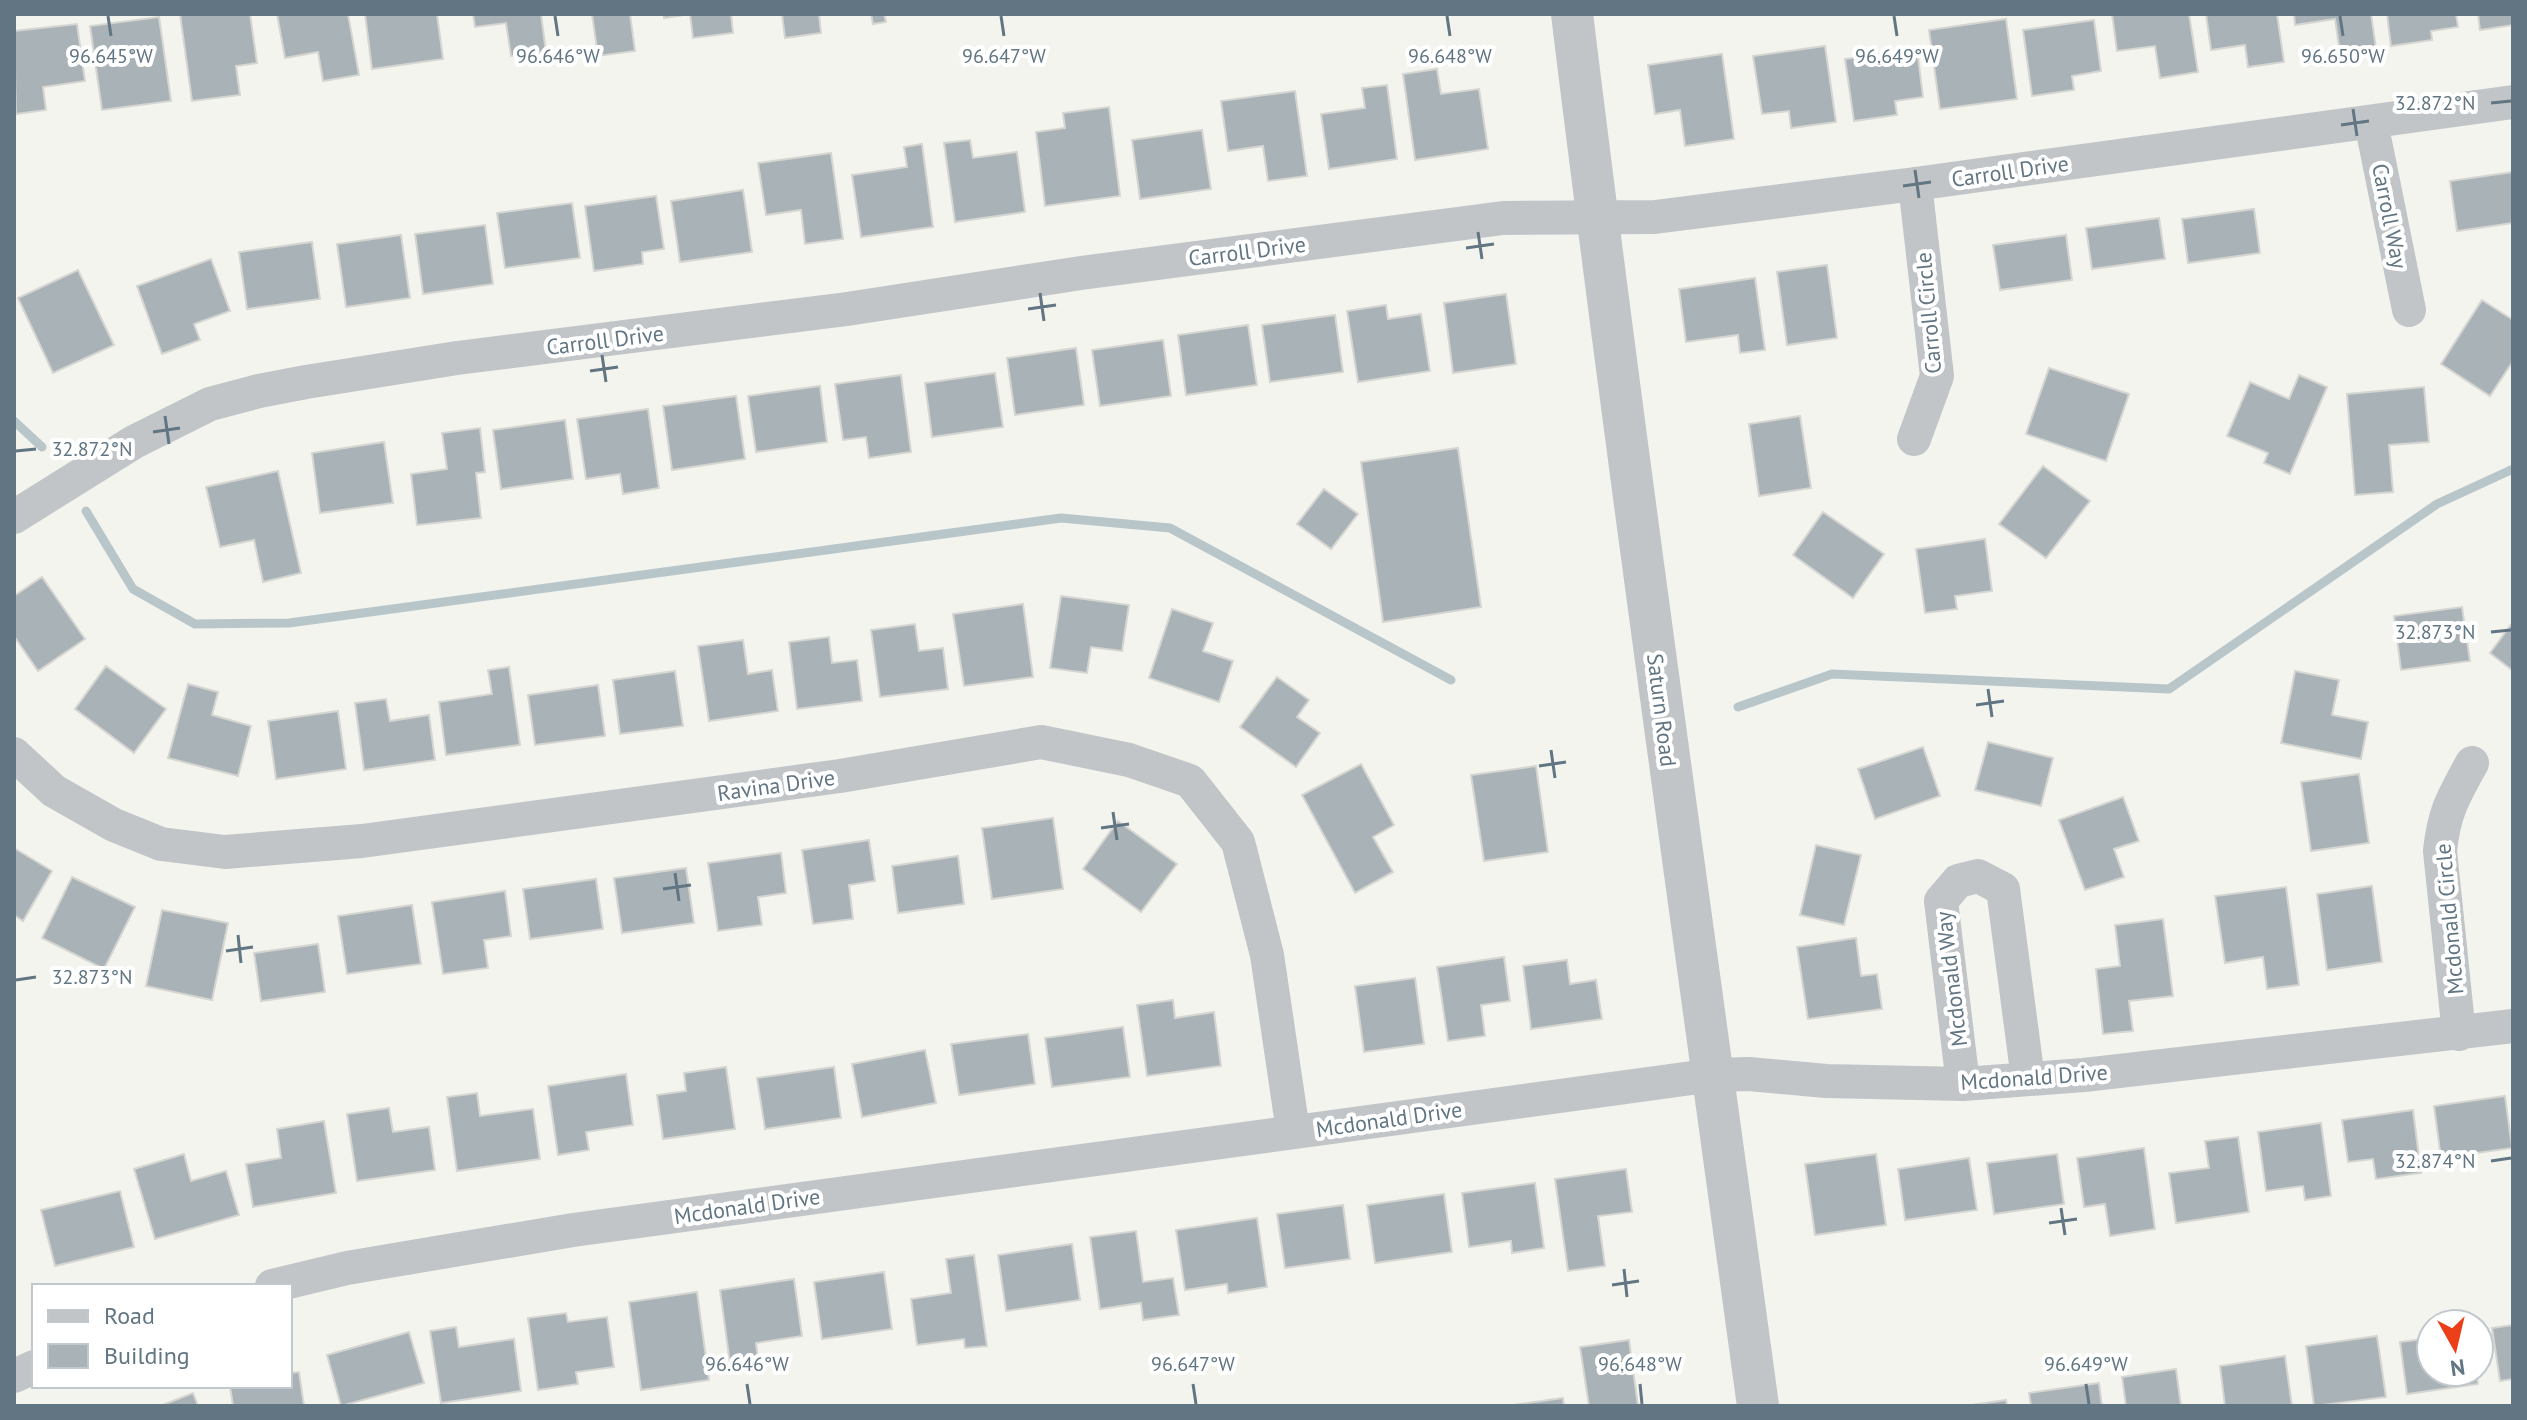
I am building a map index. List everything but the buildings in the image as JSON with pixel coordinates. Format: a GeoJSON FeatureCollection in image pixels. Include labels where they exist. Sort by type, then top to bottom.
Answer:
{"type":"FeatureCollection","features":[{"type":"Feature","properties":{"kind":"street","name":"Saturn Road"},"geometry":{"type":"LineString","coordinates":[[1572,14],[1678,834],[1758,1406]]}},
{"type":"Feature","properties":{"kind":"street","name":"Carroll Drive"},"geometry":{"type":"LineString","coordinates":[[14,517],[147,435],[210,404],[274,388],[457,358],[847,309],[1081,273],[1503,218],[1655,217],[2513,102]]}},
{"type":"Feature","properties":{"kind":"street","name":"Carroll Way"},"geometry":{"type":"LineString","coordinates":[[2371,122],[2409,310]]}},
{"type":"Feature","properties":{"kind":"street","name":"Carroll Circle"},"geometry":{"type":"LineString","coordinates":[[1914,439],[1937,376],[1915,184]]}},
{"type":"Feature","properties":{"kind":"street","name":"Ravina Drive"},"geometry":{"type":"LineString","coordinates":[[14,754],[54,791],[114,825],[161,844],[225,852],[362,841],[840,776],[1041,742],[1129,760],[1190,781],[1238,842],[1267,955],[1293,1131]]}},
{"type":"Feature","properties":{"kind":"street","name":"Mcdonald Circle"},"geometry":{"type":"LineString","coordinates":[[2459,1034],[2440,851],[2442,823],[2448,806],[2472,763]]}},
{"type":"Feature","properties":{"kind":"street","name":"Mcdonald Way"},"geometry":{"type":"LineString","coordinates":[[1963,1084],[1941,901],[1958,881],[1978,876],[2003,889],[2028,1079]]}},
{"type":"Feature","properties":{"kind":"street","name":"Mcdonald Drive"},"geometry":{"type":"LineString","coordinates":[[280,1284],[347,1268],[573,1230],[1714,1075],[1963,1084],[2513,1026]]}},
{"type":"Feature","properties":{"kind":"street"},"geometry":{"type":"LineString","coordinates":[[14,1398],[19,1406]]}},
{"type":"Feature","properties":{"kind":"waterway"},"geometry":{"type":"LineString","coordinates":[[14,421],[42,447]]}},
{"type":"Feature","properties":{"kind":"waterway"},"geometry":{"type":"LineString","coordinates":[[1738,707],[1832,674],[2169,689],[2437,504],[2513,469]]}},
{"type":"Feature","properties":{"kind":"waterway"},"geometry":{"type":"LineString","coordinates":[[86,511],[133,589],[195,624],[289,623],[1061,518],[1170,528],[1451,680]]}}]}
